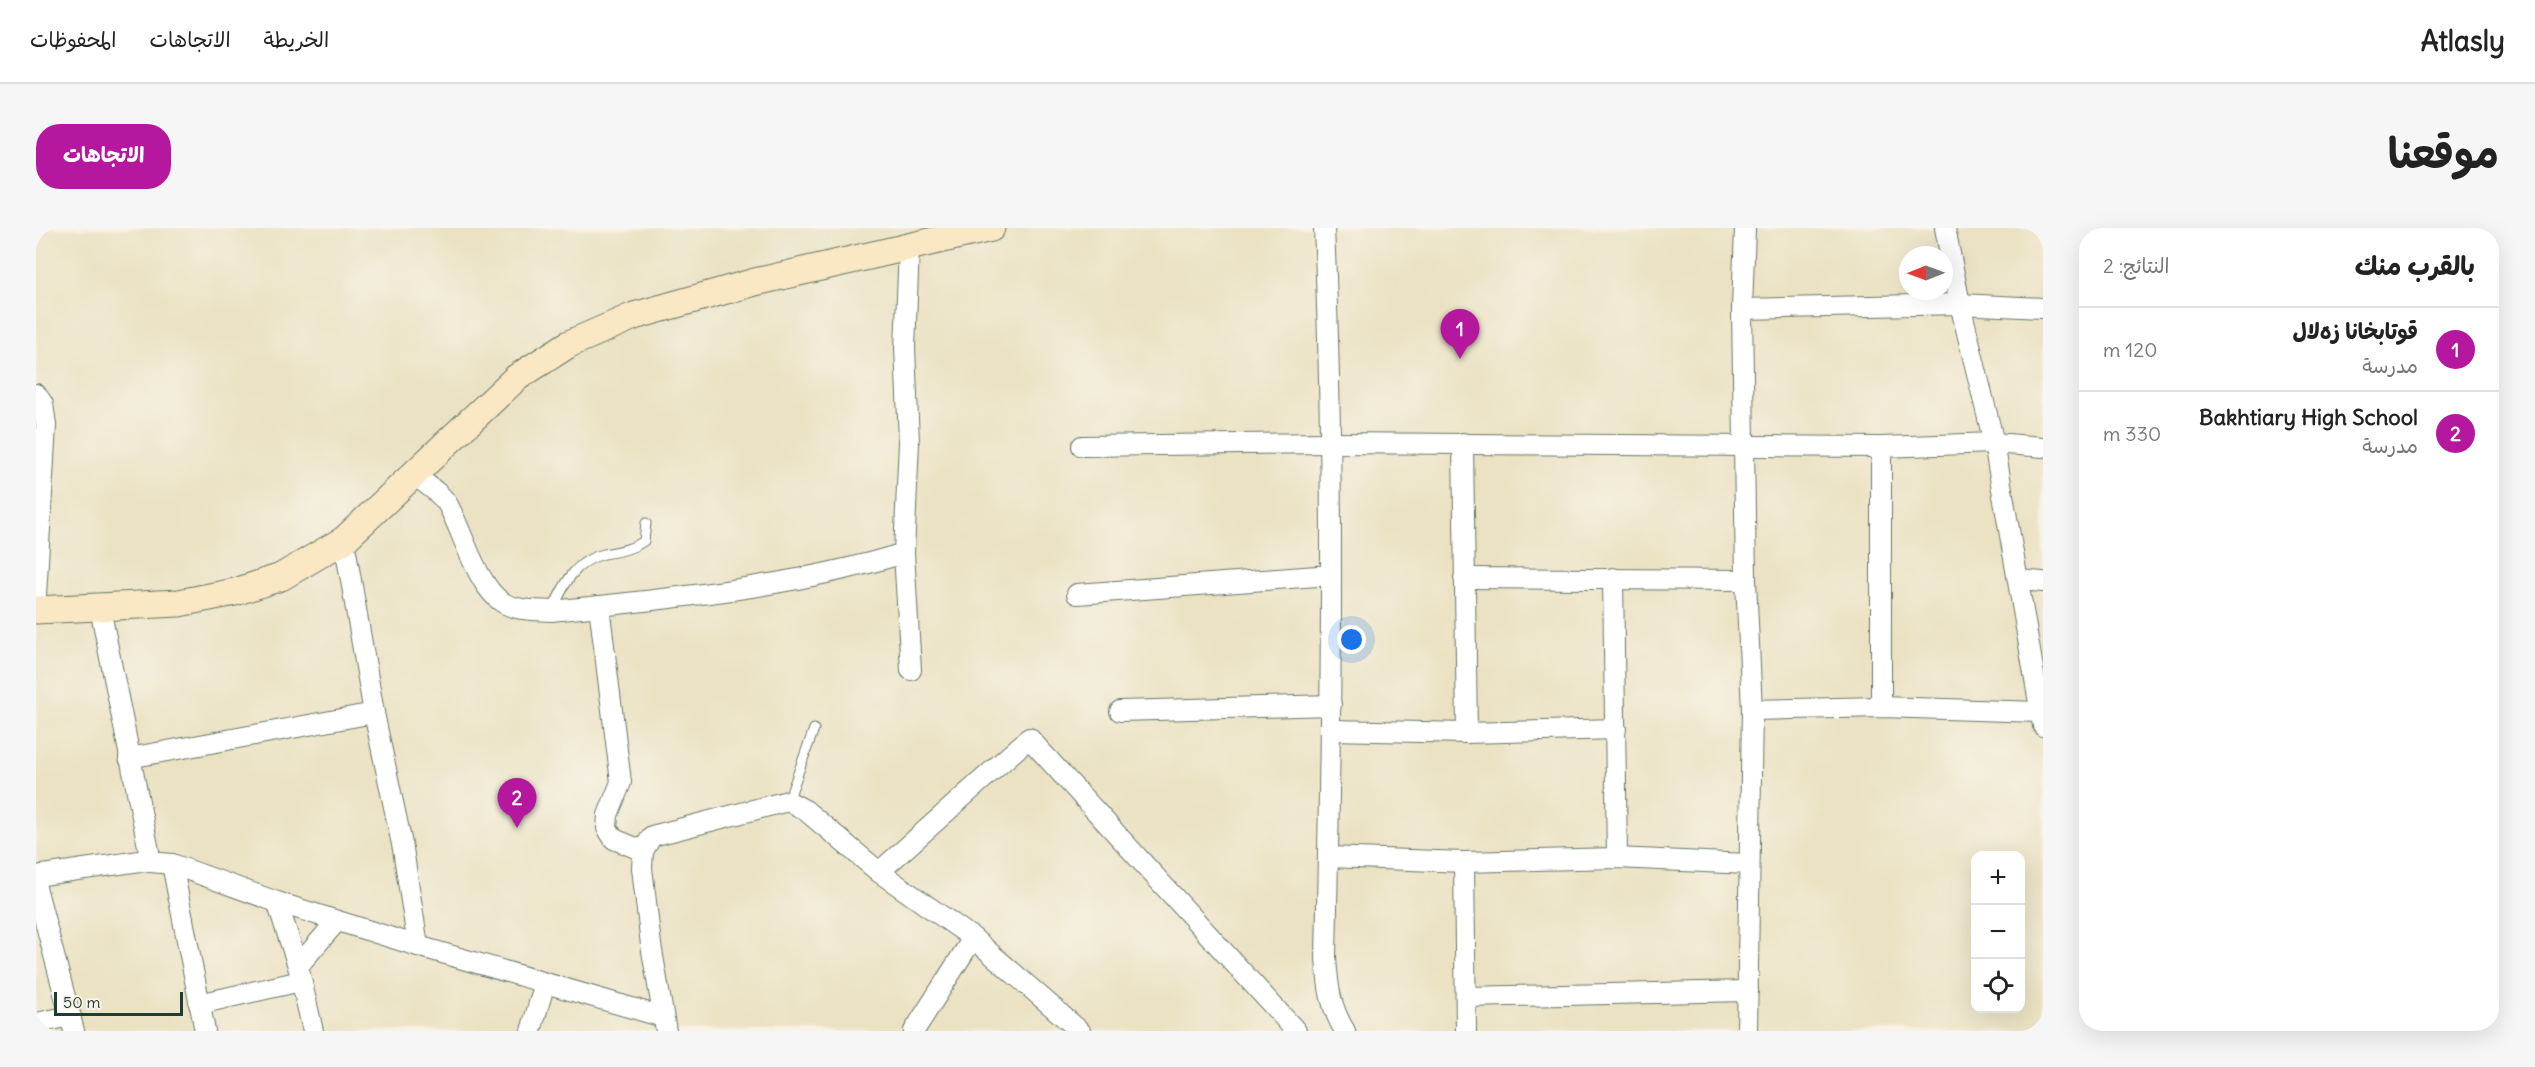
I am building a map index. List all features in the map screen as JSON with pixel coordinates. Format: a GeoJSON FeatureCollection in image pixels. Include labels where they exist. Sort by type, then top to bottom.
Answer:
{"type":"FeatureCollection","features":[{"type":"Feature","properties":{"kind":"main road"},"geometry":{"type":"LineString","coordinates":[[36,610],[179,603],[235,592],[281,578],[344,540],[516,378],[569,344],[645,313],[755,282],[992,228]]}},
{"type":"Feature","properties":{"kind":"street"},"geometry":{"type":"LineString","coordinates":[[1324,228],[1331,575],[1331,730],[1326,958],[1328,992],[1333,1011],[1345,1031]]}},
{"type":"Feature","properties":{"kind":"street"},"geometry":{"type":"LineString","coordinates":[[1745,228],[1742,309],[1746,446],[1746,580],[1752,710],[1748,864],[1748,1031]]}},
{"type":"Feature","properties":{"kind":"street"},"geometry":{"type":"LineString","coordinates":[[1752,710],[1881,707],[2041,719],[1994,443],[1960,304],[1945,228]]}},
{"type":"Feature","properties":{"kind":"street"},"geometry":{"type":"LineString","coordinates":[[909,247],[905,348],[909,442],[904,554],[911,670]]}},
{"type":"Feature","properties":{"kind":"street"},"geometry":{"type":"LineString","coordinates":[[1742,309],[1960,304],[2043,308]]}},
{"type":"Feature","properties":{"kind":"street"},"geometry":{"type":"LineString","coordinates":[[36,394],[43,404],[46,425],[36,596]]}},
{"type":"Feature","properties":{"kind":"street"},"geometry":{"type":"LineString","coordinates":[[1462,443],[1467,733]]}},
{"type":"Feature","properties":{"kind":"street"},"geometry":{"type":"LineString","coordinates":[[1082,446],[1462,443],[1881,447],[1994,443],[2043,447]]}},
{"type":"Feature","properties":{"kind":"street"},"geometry":{"type":"LineString","coordinates":[[1881,447],[1881,707]]}},
{"type":"Feature","properties":{"kind":"street"},"geometry":{"type":"LineString","coordinates":[[413,474],[447,503],[462,539],[488,587],[502,602],[521,609],[552,611],[759,585],[862,567],[904,554]]}},
{"type":"Feature","properties":{"kind":"street"},"geometry":{"type":"LineString","coordinates":[[344,540],[374,713],[403,849],[418,946]]}},
{"type":"Feature","properties":{"kind":"street"},"geometry":{"type":"LineString","coordinates":[[1077,594],[1331,575]]}},
{"type":"Feature","properties":{"kind":"street"},"geometry":{"type":"LineString","coordinates":[[1464,578],[1746,580]]}},
{"type":"Feature","properties":{"kind":"street"},"geometry":{"type":"LineString","coordinates":[[1614,578],[1617,858]]}},
{"type":"Feature","properties":{"kind":"street"},"geometry":{"type":"LineString","coordinates":[[2018,580],[2043,582]]}},
{"type":"Feature","properties":{"kind":"street"},"geometry":{"type":"LineString","coordinates":[[600,606],[621,782],[608,815],[607,828],[614,839],[643,851]]}},
{"type":"Feature","properties":{"kind":"street"},"geometry":{"type":"LineString","coordinates":[[100,608],[151,861]]}},
{"type":"Feature","properties":{"kind":"street"},"geometry":{"type":"LineString","coordinates":[[1120,711],[1331,705]]}},
{"type":"Feature","properties":{"kind":"street"},"geometry":{"type":"LineString","coordinates":[[129,758],[374,713]]}},
{"type":"Feature","properties":{"kind":"street"},"geometry":{"type":"LineString","coordinates":[[1331,730],[1467,733],[1616,729]]}},
{"type":"Feature","properties":{"kind":"street"},"geometry":{"type":"LineString","coordinates":[[879,872],[1029,738],[1296,1031]]}},
{"type":"Feature","properties":{"kind":"street"},"geometry":{"type":"LineString","coordinates":[[36,876],[151,861],[172,864],[277,902],[545,983],[664,1024],[646,901],[642,868],[643,851],[652,836],[788,801],[804,810],[879,872],[973,938],[1080,1031]]}},
{"type":"Feature","properties":{"kind":"street"},"geometry":{"type":"LineString","coordinates":[[1328,857],[1464,862],[1617,858],[1748,864]]}},
{"type":"Feature","properties":{"kind":"street"},"geometry":{"type":"LineString","coordinates":[[1464,862],[1466,1031]]}},
{"type":"Feature","properties":{"kind":"street"},"geometry":{"type":"LineString","coordinates":[[172,864],[205,1031]]}},
{"type":"Feature","properties":{"kind":"street"},"geometry":{"type":"LineString","coordinates":[[36,887],[73,1023],[36,1023]]}},
{"type":"Feature","properties":{"kind":"street"},"geometry":{"type":"LineString","coordinates":[[277,902],[300,974],[313,1031]]}},
{"type":"Feature","properties":{"kind":"street"},"geometry":{"type":"LineString","coordinates":[[199,1004],[300,974],[337,921]]}},
{"type":"Feature","properties":{"kind":"street"},"geometry":{"type":"LineString","coordinates":[[914,1031],[973,938]]}},
{"type":"Feature","properties":{"kind":"street"},"geometry":{"type":"LineString","coordinates":[[531,1031],[545,983]]}},
{"type":"Feature","properties":{"kind":"street"},"geometry":{"type":"LineString","coordinates":[[1466,997],[1748,991]]}},
{"type":"Feature","properties":{"kind":"lane"},"geometry":{"type":"LineString","coordinates":[[552,611],[567,580],[580,564],[601,555],[632,549],[644,541],[646,523]]}},
{"type":"Feature","properties":{"kind":"lane"},"geometry":{"type":"LineString","coordinates":[[788,801],[814,729]]}},
{"type":"Feature","properties":{"kind":"place","name":"قوتابخانا زەلال"},"geometry":{"type":"Point","coordinates":[1460,359]}},
{"type":"Feature","properties":{"kind":"place","name":"Bakhtiary High School"},"geometry":{"type":"Point","coordinates":[517,828]}}]}
